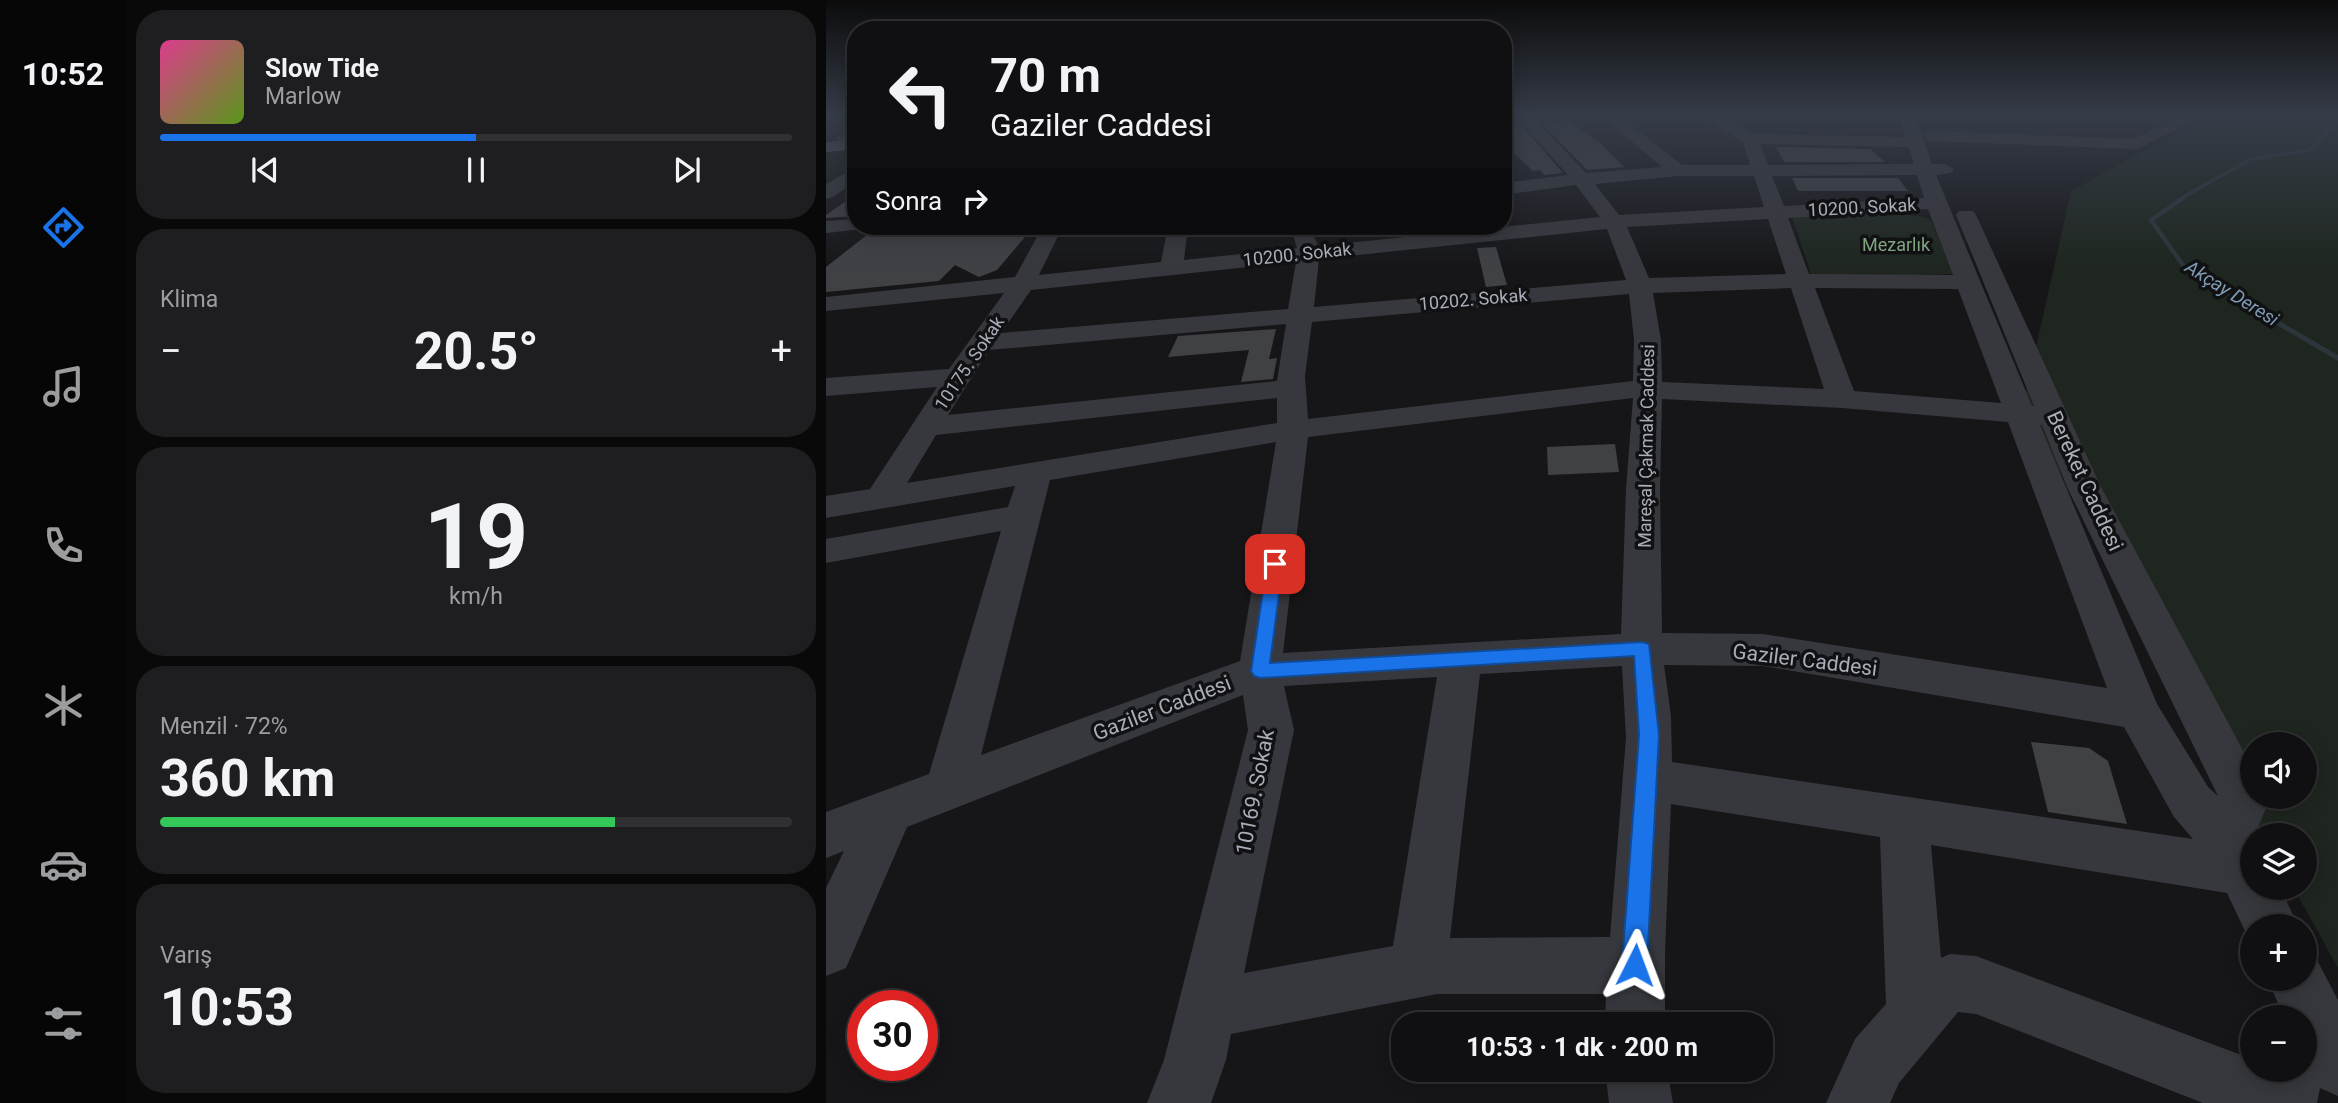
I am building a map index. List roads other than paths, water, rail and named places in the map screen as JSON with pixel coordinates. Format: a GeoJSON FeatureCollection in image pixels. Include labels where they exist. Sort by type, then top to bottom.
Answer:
{"type":"FeatureCollection","features":[{"type":"Feature","properties":{"kind":"street","name":"Mareşal Çakmak Caddesi"},"geometry":{"type":"LineString","coordinates":[[1569,166],[1582,179],[1613,222],[1630,254],[1648,325],[1649,390],[1643,482],[1642,649],[1649,735],[1635,965],[1635,1012]]}},
{"type":"Feature","properties":{"kind":"street"},"geometry":{"type":"LineString","coordinates":[[1672,166],[1678,171]]}},
{"type":"Feature","properties":{"kind":"street"},"geometry":{"type":"LineString","coordinates":[[1759,166],[1842,399]]}},
{"type":"Feature","properties":{"kind":"street"},"geometry":{"type":"LineString","coordinates":[[1512,188],[1678,171],[1761,171],[1781,166]]}},
{"type":"Feature","properties":{"kind":"street","name":"Bereket Caddesi"},"geometry":{"type":"LineString","coordinates":[[1927,166],[1936,203],[2138,711],[2191,802],[2240,866]]}},
{"type":"Feature","properties":{"kind":"street","name":"Bereket Caddesi"},"geometry":{"type":"LineString","coordinates":[[1935,166],[2054,417],[2084,487],[2245,801],[2245,823]]}},
{"type":"Feature","properties":{"kind":"street"},"geometry":{"type":"LineString","coordinates":[[826,193],[847,178]]}},
{"type":"Feature","properties":{"kind":"street","name":"10200. Sokak"},"geometry":{"type":"LineString","coordinates":[[1512,228],[1936,203]]}},
{"type":"Feature","properties":{"kind":"street"},"geometry":{"type":"LineString","coordinates":[[826,227],[847,226]]}},
{"type":"Feature","properties":{"kind":"street","name":"10175. Sokak"},"geometry":{"type":"LineString","coordinates":[[881,498],[958,377],[1024,282],[1049,235]]}},
{"type":"Feature","properties":{"kind":"street"},"geometry":{"type":"LineString","coordinates":[[1172,266],[1177,235]]}},
{"type":"Feature","properties":{"kind":"street","name":"10200. Sokak"},"geometry":{"type":"LineString","coordinates":[[826,304],[1172,266],[1305,239],[1377,235]]}},
{"type":"Feature","properties":{"kind":"street","name":"10169. Sokak"},"geometry":{"type":"LineString","coordinates":[[1179,1103],[1195,1060],[1271,730],[1260,671],[1293,430],[1292,388],[1305,239]]}},
{"type":"Feature","properties":{"kind":"street","name":"10202. Sokak"},"geometry":{"type":"LineString","coordinates":[[981,343],[1638,286],[1800,281],[1967,282]]}},
{"type":"Feature","properties":{"kind":"street"},"geometry":{"type":"LineString","coordinates":[[826,387],[958,377]]}},
{"type":"Feature","properties":{"kind":"street"},"geometry":{"type":"LineString","coordinates":[[926,427],[1292,388]]}},
{"type":"Feature","properties":{"kind":"street"},"geometry":{"type":"LineString","coordinates":[[826,507],[1293,430],[1629,389],[1842,399],[2054,417]]}},
{"type":"Feature","properties":{"kind":"street"},"geometry":{"type":"LineString","coordinates":[[949,789],[1035,473]]}},
{"type":"Feature","properties":{"kind":"street"},"geometry":{"type":"LineString","coordinates":[[826,551],[1023,516]]}},
{"type":"Feature","properties":{"kind":"street","name":"Gaziler Caddesi"},"geometry":{"type":"LineString","coordinates":[[826,835],[1260,671],[1642,649],[1763,650],[2138,711]]}},
{"type":"Feature","properties":{"kind":"street"},"geometry":{"type":"LineString","coordinates":[[1418,970],[1461,659]]}},
{"type":"Feature","properties":{"kind":"street"},"geometry":{"type":"LineString","coordinates":[[1647,779],[2240,870]]}},
{"type":"Feature","properties":{"kind":"street"},"geometry":{"type":"LineString","coordinates":[[826,948],[890,811]]}},
{"type":"Feature","properties":{"kind":"street"},"geometry":{"type":"LineString","coordinates":[[1905,820],[1916,1016]]}},
{"type":"Feature","properties":{"kind":"street"},"geometry":{"type":"LineString","coordinates":[[1207,1009],[1437,966],[1635,965]]}},
{"type":"Feature","properties":{"kind":"street"},"geometry":{"type":"LineString","coordinates":[[1858,1103],[1877,1062],[1933,995],[1950,983],[1976,985],[2284,1103],[2290,1082]]}},
{"type":"Feature","properties":{"kind":"street"},"geometry":{"type":"LineString","coordinates":[[2317,1025],[2338,1065]]}},
{"type":"Feature","properties":{"kind":"street"},"geometry":{"type":"LineString","coordinates":[[1638,1082],[1641,1103]]}},
{"type":"Feature","properties":{"kind":"waterway","name":"Akçay Deresi"},"geometry":{"type":"LineString","coordinates":[[2178,200],[2238,166]]}},
{"type":"Feature","properties":{"kind":"waterway","name":"Akçay Deresi"},"geometry":{"type":"LineString","coordinates":[[2182,199],[2151,220],[2185,268],[2252,307]]}},
{"type":"Feature","properties":{"kind":"waterway","name":"Akçay Deresi"},"geometry":{"type":"LineString","coordinates":[[2249,306],[2338,358]]}},
{"type":"Feature","properties":{"kind":"park label","name":"Mezarlık"},"geometry":{"type":"Point","coordinates":[1896,244]}}]}
